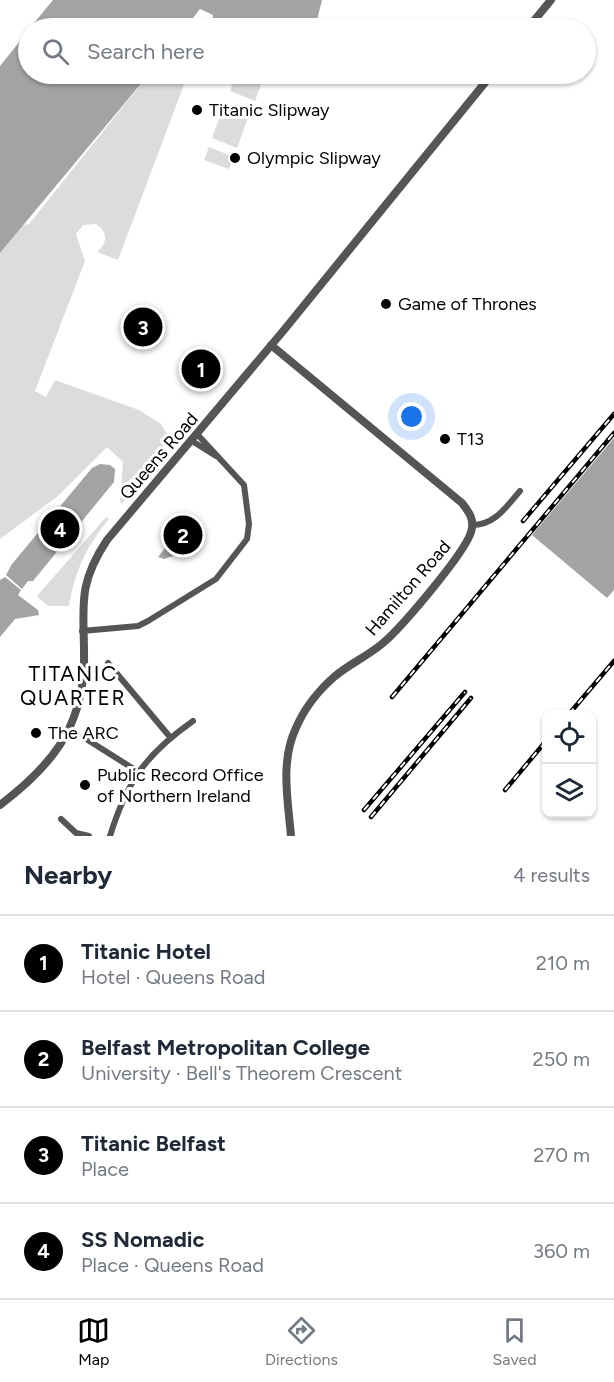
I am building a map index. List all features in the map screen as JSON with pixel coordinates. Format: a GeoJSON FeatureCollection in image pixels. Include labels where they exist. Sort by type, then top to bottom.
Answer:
{"type":"FeatureCollection","features":[{"type":"Feature","properties":{"kind":"street"},"geometry":{"type":"LineString","coordinates":[[536,18],[551,0]]}},
{"type":"Feature","properties":{"kind":"street","name":"Queens Road"},"geometry":{"type":"LineString","coordinates":[[0,805],[44,769],[57,752],[70,727],[79,700],[82,678],[84,587],[98,554],[484,84]]}},
{"type":"Feature","properties":{"kind":"street"},"geometry":{"type":"LineString","coordinates":[[271,345],[462,503],[471,515],[472,525],[484,525],[497,518],[520,491]]}},
{"type":"Feature","properties":{"kind":"street"},"geometry":{"type":"LineString","coordinates":[[82,631],[138,626],[216,579],[247,539],[249,532],[244,485],[234,472],[194,438]]}},
{"type":"Feature","properties":{"kind":"street","name":"Hamilton Road"},"geometry":{"type":"LineString","coordinates":[[291,836],[286,786],[287,760],[296,728],[310,703],[334,677],[385,642],[464,547],[472,525]]}},
{"type":"Feature","properties":{"kind":"street"},"geometry":{"type":"LineString","coordinates":[[108,663],[170,737]]}},
{"type":"Feature","properties":{"kind":"street"},"geometry":{"type":"LineString","coordinates":[[110,836],[120,804],[137,771],[170,737],[193,721]]}},
{"type":"Feature","properties":{"kind":"street"},"geometry":{"type":"LineString","coordinates":[[83,737],[137,771]]}},
{"type":"Feature","properties":{"kind":"street"},"geometry":{"type":"LineString","coordinates":[[61,819],[76,833],[89,836]]}},
{"type":"Feature","properties":{"kind":"shaded area"},"geometry":{"type":"Polygon","coordinates":[[[53,0],[322,0],[318,18],[213,18],[213,15],[200,9],[193,18],[38,18],[53,0]]]}},
{"type":"Feature","properties":{"kind":"shaded area"},"geometry":{"type":"Polygon","coordinates":[[[18,44],[18,84],[141,84],[0,253],[0,66],[18,44]]]}},
{"type":"Feature","properties":{"kind":"shaded area"},"geometry":{"type":"Polygon","coordinates":[[[141,84],[184,84],[118,260],[97,252],[105,242],[105,234],[96,224],[83,225],[76,234],[85,261],[35,391],[46,397],[55,380],[139,410],[161,424],[168,436],[165,444],[150,461],[145,475],[122,504],[120,501],[123,462],[107,447],[58,496],[0,539],[0,253],[23,225],[29,224],[141,84]]]}},
{"type":"Feature","properties":{"kind":"shaded area"},"geometry":{"type":"Polygon","coordinates":[[[232,84],[261,84],[255,101],[230,91],[232,84]]]}},
{"type":"Feature","properties":{"kind":"shaded area"},"geometry":{"type":"Polygon","coordinates":[[[225,103],[250,112],[237,148],[212,138],[225,103]]]}},
{"type":"Feature","properties":{"kind":"shaded area"},"geometry":{"type":"Polygon","coordinates":[[[209,147],[234,157],[229,169],[204,160],[209,147]]]}},
{"type":"Feature","properties":{"kind":"shaded area"},"geometry":{"type":"Polygon","coordinates":[[[614,438],[614,590],[607,598],[532,535],[614,438]]]}},
{"type":"Feature","properties":{"kind":"shaded area"},"geometry":{"type":"Polygon","coordinates":[[[100,464],[110,465],[115,469],[114,482],[33,581],[28,581],[22,589],[6,575],[12,564],[92,468],[100,464]]]}},
{"type":"Feature","properties":{"kind":"shaded area"},"geometry":{"type":"Polygon","coordinates":[[[106,517],[109,519],[94,539],[83,560],[69,606],[48,606],[37,596],[106,517]]]}},
{"type":"Feature","properties":{"kind":"shaded area"},"geometry":{"type":"Polygon","coordinates":[[[179,530],[184,534],[181,541],[187,536],[201,544],[193,555],[181,557],[179,554],[164,559],[158,557],[179,530]]]}},
{"type":"Feature","properties":{"kind":"shaded area"},"geometry":{"type":"Polygon","coordinates":[[[5,577],[21,590],[18,595],[38,610],[39,615],[15,619],[0,637],[0,580],[5,577]]]}},
{"type":"Feature","properties":{"kind":"railway"},"geometry":{"type":"LineString","coordinates":[[523,521],[614,414]]}},
{"type":"Feature","properties":{"kind":"railway"},"geometry":{"type":"LineString","coordinates":[[392,697],[614,433]]}},
{"type":"Feature","properties":{"kind":"railway"},"geometry":{"type":"LineString","coordinates":[[572,710],[614,661]]}},
{"type":"Feature","properties":{"kind":"railway"},"geometry":{"type":"LineString","coordinates":[[364,810],[465,692]]}},
{"type":"Feature","properties":{"kind":"railway"},"geometry":{"type":"LineString","coordinates":[[371,817],[471,698]]}},
{"type":"Feature","properties":{"kind":"railway"},"geometry":{"type":"LineString","coordinates":[[505,790],[542,746]]}},
{"type":"Feature","properties":{"kind":"place","name":"Titanic Slipway"},"geometry":{"type":"Point","coordinates":[197,110]}},
{"type":"Feature","properties":{"kind":"place","name":"Olympic Slipway"},"geometry":{"type":"Point","coordinates":[235,158]}},
{"type":"Feature","properties":{"kind":"place","name":"Game of Thrones"},"geometry":{"type":"Point","coordinates":[386,304]}},
{"type":"Feature","properties":{"kind":"place","name":"Titanic Belfast"},"geometry":{"type":"Point","coordinates":[143,327]}},
{"type":"Feature","properties":{"kind":"place","name":"Titanic Hotel"},"geometry":{"type":"Point","coordinates":[201,369]}},
{"type":"Feature","properties":{"kind":"place","name":"T13"},"geometry":{"type":"Point","coordinates":[445,439]}},
{"type":"Feature","properties":{"kind":"place","name":"SS Nomadic"},"geometry":{"type":"Point","coordinates":[60,529]}},
{"type":"Feature","properties":{"kind":"place","name":"Belfast Metropolitan College"},"geometry":{"type":"Point","coordinates":[183,535]}},
{"type":"Feature","properties":{"kind":"place","name":"The ARC"},"geometry":{"type":"Point","coordinates":[36,733]}},
{"type":"Feature","properties":{"kind":"place","name":"Public Record Office of Northern Ireland"},"geometry":{"type":"Point","coordinates":[85,785]}},
{"type":"Feature","properties":{"kind":"district","name":"TITANIC QUARTER"},"geometry":{"type":"Point","coordinates":[73,685]}}]}
